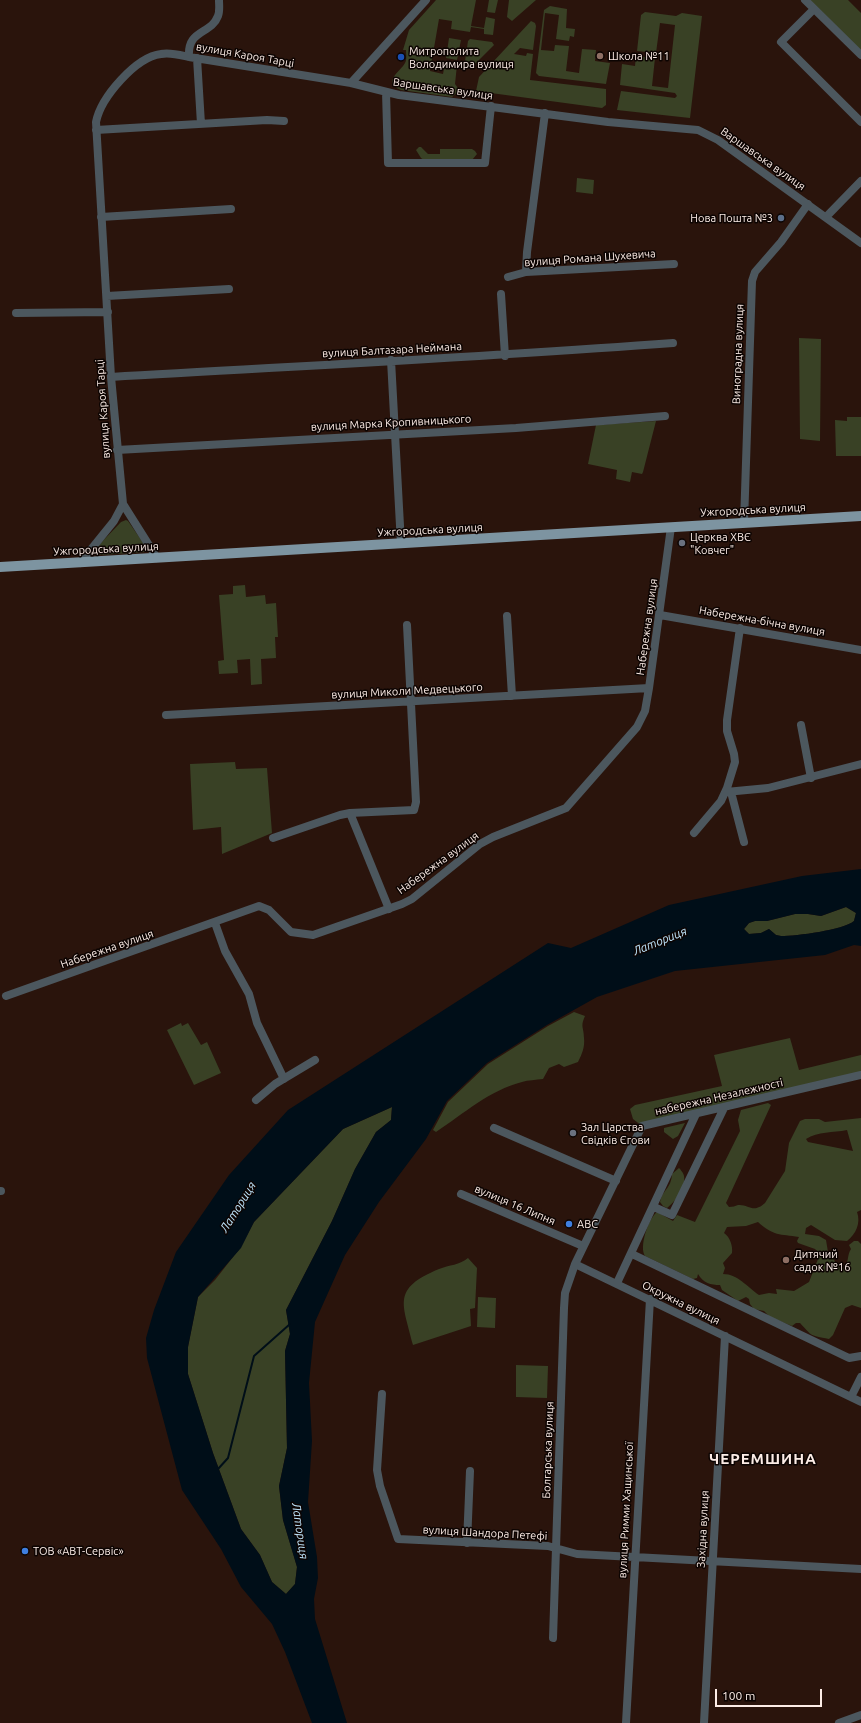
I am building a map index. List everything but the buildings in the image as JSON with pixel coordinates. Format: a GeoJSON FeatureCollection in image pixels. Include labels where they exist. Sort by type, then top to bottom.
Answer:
{"type":"FeatureCollection","features":[{"type":"Feature","properties":{"kind":"main road","name":"Ужгородська вулиця"},"geometry":{"type":"LineString","coordinates":[[0,567],[861,516]]}},
{"type":"Feature","properties":{"kind":"street"},"geometry":{"type":"LineString","coordinates":[[201,124],[193,58],[188,47],[191,41],[214,22],[218,16],[219,0]]}},
{"type":"Feature","properties":{"kind":"street"},"geometry":{"type":"LineString","coordinates":[[351,83],[426,0]]}},
{"type":"Feature","properties":{"kind":"street"},"geometry":{"type":"LineString","coordinates":[[805,0],[861,55]]}},
{"type":"Feature","properties":{"kind":"street"},"geometry":{"type":"LineString","coordinates":[[814,9],[781,42],[861,122]]}},
{"type":"Feature","properties":{"kind":"street","name":"вулиця Кароя Тарці"},"geometry":{"type":"LineString","coordinates":[[157,558],[123,504],[117,450],[96,130],[96,122],[101,106],[114,87],[133,69],[145,61],[161,54],[351,83],[386,92]]}},
{"type":"Feature","properties":{"kind":"street"},"geometry":{"type":"LineString","coordinates":[[386,92],[388,163],[485,163],[491,106]]}},
{"type":"Feature","properties":{"kind":"street","name":"Варшавська вулиця"},"geometry":{"type":"LineString","coordinates":[[386,92],[608,122],[698,130],[718,140],[861,243]]}},
{"type":"Feature","properties":{"kind":"street"},"geometry":{"type":"LineString","coordinates":[[526,272],[527,252],[545,113]]}},
{"type":"Feature","properties":{"kind":"street"},"geometry":{"type":"LineString","coordinates":[[96,130],[267,120],[284,122]]}},
{"type":"Feature","properties":{"kind":"street"},"geometry":{"type":"LineString","coordinates":[[826,217],[861,181]]}},
{"type":"Feature","properties":{"kind":"street","name":"Виноградна вулиця"},"geometry":{"type":"LineString","coordinates":[[744,523],[752,281],[754,272],[781,242],[808,204]]}},
{"type":"Feature","properties":{"kind":"street"},"geometry":{"type":"LineString","coordinates":[[101,217],[231,209]]}},
{"type":"Feature","properties":{"kind":"street","name":"вулиця Романа Шухевича"},"geometry":{"type":"LineString","coordinates":[[508,278],[526,272],[674,264]]}},
{"type":"Feature","properties":{"kind":"street"},"geometry":{"type":"LineString","coordinates":[[107,296],[229,289]]}},
{"type":"Feature","properties":{"kind":"street"},"geometry":{"type":"LineString","coordinates":[[501,294],[505,356]]}},
{"type":"Feature","properties":{"kind":"street"},"geometry":{"type":"LineString","coordinates":[[16,313],[108,312]]}},
{"type":"Feature","properties":{"kind":"street","name":"вулиця Балтазара Неймана"},"geometry":{"type":"LineString","coordinates":[[112,377],[391,360],[505,356],[673,343]]}},
{"type":"Feature","properties":{"kind":"street"},"geometry":{"type":"LineString","coordinates":[[391,360],[402,544]]}},
{"type":"Feature","properties":{"kind":"street","name":"вулиця Марка Кропивницького"},"geometry":{"type":"LineString","coordinates":[[117,450],[395,433],[516,428],[666,416]]}},
{"type":"Feature","properties":{"kind":"street"},"geometry":{"type":"LineString","coordinates":[[80,563],[114,521],[123,504]]}},
{"type":"Feature","properties":{"kind":"street","name":"Набережна вулиця"},"geometry":{"type":"LineString","coordinates":[[6,996],[215,923],[259,906],[269,910],[291,932],[313,935],[389,909],[412,898],[480,844],[566,808],[637,727],[645,710],[660,615],[671,527]]}},
{"type":"Feature","properties":{"kind":"street","name":"Набережна-бічна вулиця"},"geometry":{"type":"LineString","coordinates":[[660,615],[861,650]]}},
{"type":"Feature","properties":{"kind":"street"},"geometry":{"type":"LineString","coordinates":[[507,616],[512,696]]}},
{"type":"Feature","properties":{"kind":"street"},"geometry":{"type":"LineString","coordinates":[[273,838],[350,813],[414,810],[416,802],[407,624]]}},
{"type":"Feature","properties":{"kind":"street"},"geometry":{"type":"LineString","coordinates":[[694,833],[728,792],[735,762],[727,731],[727,720],[740,628]]}},
{"type":"Feature","properties":{"kind":"street","name":"вулиця Миколи Медвецького"},"geometry":{"type":"LineString","coordinates":[[166,714],[649,688]]}},
{"type":"Feature","properties":{"kind":"street"},"geometry":{"type":"LineString","coordinates":[[801,725],[810,778]]}},
{"type":"Feature","properties":{"kind":"street"},"geometry":{"type":"LineString","coordinates":[[728,792],[768,788],[861,764]]}},
{"type":"Feature","properties":{"kind":"street"},"geometry":{"type":"LineString","coordinates":[[728,792],[744,842]]}},
{"type":"Feature","properties":{"kind":"street"},"geometry":{"type":"LineString","coordinates":[[350,813],[389,909]]}},
{"type":"Feature","properties":{"kind":"street"},"geometry":{"type":"LineString","coordinates":[[215,923],[225,951],[249,994],[257,1023],[284,1079]]}},
{"type":"Feature","properties":{"kind":"street"},"geometry":{"type":"LineString","coordinates":[[256,1100],[284,1079],[315,1060]]}},
{"type":"Feature","properties":{"kind":"street","name":"набережна Незалежності"},"geometry":{"type":"LineString","coordinates":[[616,1181],[642,1126],[861,1075]]}},
{"type":"Feature","properties":{"kind":"street"},"geometry":{"type":"LineString","coordinates":[[654,1206],[672,1215],[724,1108]]}},
{"type":"Feature","properties":{"kind":"street"},"geometry":{"type":"LineString","coordinates":[[617,1283],[632,1254],[696,1114]]}},
{"type":"Feature","properties":{"kind":"street"},"geometry":{"type":"LineString","coordinates":[[494,1128],[616,1181],[575,1264]]}},
{"type":"Feature","properties":{"kind":"street","name":"вулиця 16 Липня"},"geometry":{"type":"LineString","coordinates":[[461,1194],[583,1246]]}},
{"type":"Feature","properties":{"kind":"street"},"geometry":{"type":"LineString","coordinates":[[632,1254],[849,1358],[859,1357],[861,1349]]}},
{"type":"Feature","properties":{"kind":"street","name":"Окружна вулиця"},"geometry":{"type":"LineString","coordinates":[[575,1264],[861,1402]]}},
{"type":"Feature","properties":{"kind":"street","name":"Болгарська вулиця"},"geometry":{"type":"LineString","coordinates":[[554,1638],[564,1308],[565,1293],[575,1264]]}},
{"type":"Feature","properties":{"kind":"street","name":"вулиця Римми Хащинської"},"geometry":{"type":"LineString","coordinates":[[626,1723],[634,1557],[650,1299]]}},
{"type":"Feature","properties":{"kind":"street","name":"Західна вулиця"},"geometry":{"type":"LineString","coordinates":[[704,1723],[725,1336]]}},
{"type":"Feature","properties":{"kind":"street"},"geometry":{"type":"LineString","coordinates":[[850,1398],[861,1377]]}},
{"type":"Feature","properties":{"kind":"street","name":"вулиця Шандора Петефі"},"geometry":{"type":"LineString","coordinates":[[382,1394],[377,1470],[380,1486],[398,1539],[548,1546],[577,1554],[861,1569]]}},
{"type":"Feature","properties":{"kind":"street"},"geometry":{"type":"LineString","coordinates":[[467,1543],[470,1471]]}},
{"type":"Feature","properties":{"kind":"street"},"geometry":{"type":"LineString","coordinates":[[839,1723],[861,1714]]}},
{"type":"Feature","properties":{"kind":"green space"},"geometry":{"type":"Polygon","coordinates":[[[436,0],[476,0],[471,26],[484,28],[486,17],[495,19],[493,35],[484,34],[484,29],[471,27],[470,32],[451,29],[452,21],[439,19],[430,71],[443,74],[445,64],[457,65],[455,84],[458,88],[457,93],[452,97],[401,90],[395,87],[392,80],[406,62],[406,50],[403,50],[409,30],[436,0]]]}},
{"type":"Feature","properties":{"kind":"green space"},"geometry":{"type":"Polygon","coordinates":[[[489,0],[498,0],[495,13],[487,12],[489,0]]]}},
{"type":"Feature","properties":{"kind":"green space"},"geometry":{"type":"Polygon","coordinates":[[[509,0],[536,0],[512,21],[507,17],[509,0]]]}},
{"type":"Feature","properties":{"kind":"green space"},"geometry":{"type":"Polygon","coordinates":[[[805,0],[848,0],[861,13],[861,55],[805,0]]]}},
{"type":"Feature","properties":{"kind":"green space"},"geometry":{"type":"Polygon","coordinates":[[[550,6],[567,9],[566,28],[575,29],[574,37],[570,36],[569,41],[556,39],[559,15],[545,13],[541,50],[554,51],[555,45],[569,46],[566,71],[579,73],[582,49],[596,50],[595,61],[610,63],[606,84],[539,76],[536,73],[544,10],[550,6]]]}},
{"type":"Feature","properties":{"kind":"green space"},"geometry":{"type":"Polygon","coordinates":[[[645,12],[676,16],[682,13],[702,16],[690,118],[617,110],[621,91],[675,98],[677,96],[675,93],[620,85],[622,64],[635,66],[636,56],[655,58],[652,86],[668,88],[675,25],[660,23],[656,53],[637,51],[641,15],[645,12]]]}},
{"type":"Feature","properties":{"kind":"green space"},"geometry":{"type":"Polygon","coordinates":[[[531,21],[535,23],[536,26],[533,50],[520,48],[514,54],[526,56],[527,53],[533,54],[530,80],[606,89],[606,105],[602,108],[476,91],[479,77],[531,21]]]}},
{"type":"Feature","properties":{"kind":"green space"},"geometry":{"type":"Polygon","coordinates":[[[449,38],[461,40],[457,60],[446,58],[449,38]]]}},
{"type":"Feature","properties":{"kind":"green space"},"geometry":{"type":"Polygon","coordinates":[[[470,39],[492,42],[494,45],[473,66],[467,65],[465,61],[468,41],[470,39]]]}},
{"type":"Feature","properties":{"kind":"green space"},"geometry":{"type":"Polygon","coordinates":[[[421,147],[428,154],[440,154],[440,149],[472,149],[477,154],[472,160],[425,161],[416,150],[421,147]]]}},
{"type":"Feature","properties":{"kind":"green space"},"geometry":{"type":"Polygon","coordinates":[[[577,178],[594,180],[593,194],[576,192],[577,178]]]}},
{"type":"Feature","properties":{"kind":"green space"},"geometry":{"type":"Polygon","coordinates":[[[799,338],[821,339],[820,441],[800,439],[799,338]]]}},
{"type":"Feature","properties":{"kind":"green space"},"geometry":{"type":"Polygon","coordinates":[[[847,417],[861,417],[861,456],[836,456],[835,420],[847,421],[847,417]]]}},
{"type":"Feature","properties":{"kind":"green space"},"geometry":{"type":"Polygon","coordinates":[[[656,421],[643,472],[642,474],[632,472],[630,482],[616,479],[617,470],[588,464],[596,425],[656,421]]]}},
{"type":"Feature","properties":{"kind":"green space"},"geometry":{"type":"Polygon","coordinates":[[[126,520],[146,547],[145,552],[100,555],[98,546],[121,522],[126,520]]]}},
{"type":"Feature","properties":{"kind":"green space"},"geometry":{"type":"Polygon","coordinates":[[[245,585],[246,597],[265,595],[266,604],[276,603],[278,637],[275,637],[276,658],[261,659],[262,684],[251,685],[250,659],[237,660],[238,673],[219,674],[218,661],[224,660],[219,595],[233,594],[233,586],[245,585]]]}},
{"type":"Feature","properties":{"kind":"green space"},"geometry":{"type":"Polygon","coordinates":[[[235,762],[236,769],[267,768],[272,833],[222,854],[221,827],[193,830],[190,764],[235,762]]]}},
{"type":"Feature","properties":{"kind":"green space"},"geometry":{"type":"Polygon","coordinates":[[[846,907],[856,913],[854,921],[830,930],[808,934],[781,936],[776,935],[769,929],[761,933],[749,934],[744,929],[749,923],[755,921],[767,921],[795,914],[821,916],[846,907]]]}},
{"type":"Feature","properties":{"kind":"green space"},"geometry":{"type":"Polygon","coordinates":[[[574,1012],[585,1016],[582,1025],[584,1047],[578,1062],[564,1067],[559,1064],[549,1068],[543,1079],[524,1081],[499,1091],[477,1103],[436,1132],[433,1130],[448,1102],[488,1064],[548,1026],[574,1012]]]}},
{"type":"Feature","properties":{"kind":"green space"},"geometry":{"type":"Polygon","coordinates":[[[181,1023],[182,1026],[188,1023],[201,1045],[207,1042],[221,1073],[194,1085],[167,1030],[181,1023]]]}},
{"type":"Feature","properties":{"kind":"green space"},"geometry":{"type":"Polygon","coordinates":[[[790,1038],[799,1070],[861,1055],[861,1075],[642,1126],[633,1119],[630,1109],[635,1105],[722,1086],[714,1055],[790,1038]]]}},
{"type":"Feature","properties":{"kind":"green space"},"geometry":{"type":"Polygon","coordinates":[[[768,1103],[771,1105],[726,1203],[729,1207],[742,1205],[757,1208],[765,1203],[785,1171],[789,1143],[800,1121],[805,1119],[819,1119],[825,1122],[861,1118],[861,1210],[857,1212],[857,1228],[847,1241],[835,1240],[811,1225],[806,1228],[805,1234],[819,1236],[826,1240],[828,1252],[840,1268],[845,1267],[846,1265],[851,1249],[849,1245],[854,1241],[858,1241],[861,1244],[861,1308],[852,1305],[845,1308],[833,1335],[829,1339],[812,1335],[800,1323],[796,1323],[792,1326],[770,1317],[764,1311],[754,1309],[750,1304],[749,1299],[746,1297],[738,1301],[722,1290],[720,1285],[713,1285],[702,1280],[698,1274],[697,1278],[693,1279],[645,1256],[643,1252],[645,1233],[650,1221],[657,1212],[673,1221],[677,1215],[695,1222],[740,1131],[738,1120],[741,1110],[768,1103]],[[847,1130],[821,1133],[806,1139],[808,1142],[853,1151],[847,1130]],[[758,1222],[746,1226],[727,1227],[724,1233],[731,1242],[732,1253],[723,1263],[725,1268],[723,1274],[733,1276],[759,1295],[769,1293],[777,1294],[776,1289],[794,1291],[809,1282],[820,1254],[815,1249],[798,1243],[797,1241],[799,1237],[782,1235],[773,1232],[763,1227],[758,1222]]]}},
{"type":"Feature","properties":{"kind":"green space"},"geometry":{"type":"Polygon","coordinates":[[[392,1107],[391,1120],[376,1132],[355,1169],[332,1221],[286,1310],[290,1334],[285,1351],[287,1448],[279,1486],[283,1520],[297,1567],[295,1584],[286,1594],[272,1582],[260,1555],[241,1529],[213,1453],[188,1374],[188,1347],[198,1297],[215,1280],[240,1248],[254,1222],[343,1129],[392,1107]]]}},
{"type":"Feature","properties":{"kind":"green space"},"geometry":{"type":"Polygon","coordinates":[[[685,1123],[678,1136],[673,1139],[664,1132],[664,1128],[685,1123]]]}},
{"type":"Feature","properties":{"kind":"green space"},"geometry":{"type":"Polygon","coordinates":[[[679,1168],[684,1175],[682,1189],[667,1208],[660,1202],[661,1198],[669,1186],[672,1174],[679,1168]]]}},
{"type":"Feature","properties":{"kind":"green space"},"geometry":{"type":"Polygon","coordinates":[[[468,1258],[477,1268],[475,1308],[470,1309],[471,1326],[413,1345],[404,1308],[404,1299],[407,1291],[413,1283],[424,1276],[439,1269],[462,1262],[468,1258]]]}},
{"type":"Feature","properties":{"kind":"green space"},"geometry":{"type":"Polygon","coordinates":[[[478,1297],[496,1298],[495,1328],[477,1327],[478,1297]]]}},
{"type":"Feature","properties":{"kind":"green space"},"geometry":{"type":"Polygon","coordinates":[[[516,1365],[548,1366],[547,1398],[516,1397],[516,1365]]]}},
{"type":"Feature","properties":{"kind":"water"},"geometry":{"type":"Polygon","coordinates":[[[861,869],[861,946],[854,945],[825,955],[675,971],[597,997],[547,1025],[487,1063],[447,1101],[426,1139],[379,1202],[345,1255],[315,1322],[309,1383],[312,1441],[308,1502],[317,1557],[318,1578],[314,1599],[315,1619],[347,1723],[312,1723],[285,1652],[272,1624],[241,1587],[221,1549],[182,1490],[147,1358],[146,1338],[154,1310],[176,1252],[229,1175],[288,1110],[548,943],[571,948],[669,905],[802,876],[861,869]],[[846,907],[821,916],[795,914],[767,921],[755,921],[749,923],[744,929],[749,934],[761,933],[769,929],[776,935],[781,936],[808,934],[830,930],[854,921],[856,913],[846,907]],[[392,1107],[343,1129],[254,1222],[241,1248],[198,1297],[188,1347],[188,1374],[213,1453],[241,1529],[260,1555],[272,1582],[286,1594],[295,1584],[297,1567],[283,1520],[279,1486],[287,1448],[285,1351],[290,1334],[286,1310],[332,1221],[355,1169],[376,1132],[391,1120],[392,1107]]]}},
{"type":"Feature","properties":{"kind":"waterway","name":"Латориця"},"geometry":{"type":"LineString","coordinates":[[218,1469],[228,1458],[254,1356],[290,1324]]}},
{"type":"Feature","properties":{"kind":"place","name":"Школа №11"},"geometry":{"type":"Point","coordinates":[600,56]}},
{"type":"Feature","properties":{"kind":"place","name":"Митрополита Володимира вулиця"},"geometry":{"type":"Point","coordinates":[401,57]}},
{"type":"Feature","properties":{"kind":"place","name":"Нова Пошта №3"},"geometry":{"type":"Point","coordinates":[781,218]}},
{"type":"Feature","properties":{"kind":"place","name":"Церква ХВЄ \"Ковчег\""},"geometry":{"type":"Point","coordinates":[682,543]}},
{"type":"Feature","properties":{"kind":"place","name":"Зал Царства Свідків Єгови"},"geometry":{"type":"Point","coordinates":[573,1133]}},
{"type":"Feature","properties":{"kind":"place","name":"ABC"},"geometry":{"type":"Point","coordinates":[569,1224]}},
{"type":"Feature","properties":{"kind":"place","name":"Дитячий садок №16"},"geometry":{"type":"Point","coordinates":[786,1260]}},
{"type":"Feature","properties":{"kind":"place","name":"ТОВ «АВТ-Сервіс»"},"geometry":{"type":"Point","coordinates":[25,1551]}},
{"type":"Feature","properties":{"kind":"district","name":"ЧЕРЕМШИНА"},"geometry":{"type":"Point","coordinates":[763,1459]}}]}
